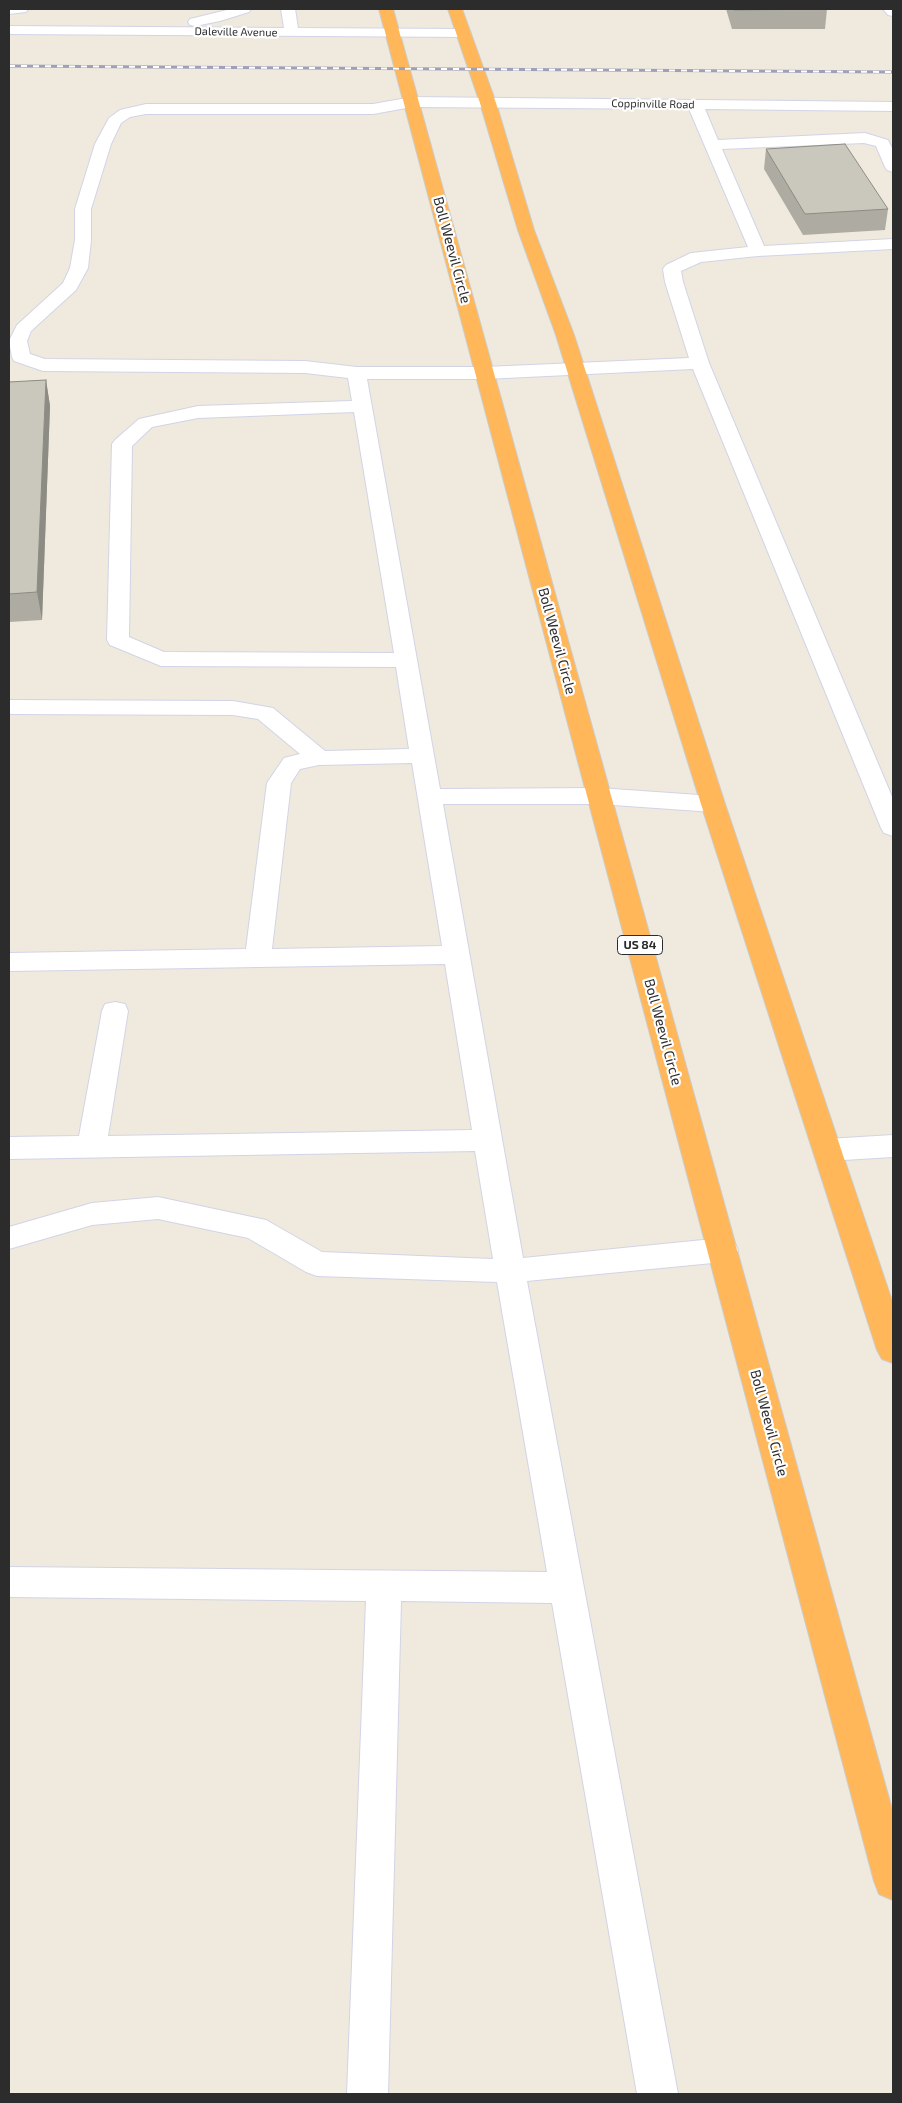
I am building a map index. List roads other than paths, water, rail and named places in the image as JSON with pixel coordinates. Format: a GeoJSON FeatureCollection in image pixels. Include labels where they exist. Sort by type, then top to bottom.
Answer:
{"type":"FeatureCollection","features":[{"type":"Feature","properties":{"kind":"highway"},"geometry":{"type":"LineString","coordinates":[[455,9],[488,103],[526,230],[575,368],[713,804],[893,1350]]}},
{"type":"Feature","properties":{"kind":"highway","name":"Boll Weevil Circle"},"geometry":{"type":"LineString","coordinates":[[389,21],[893,1881]]}},
{"type":"Feature","properties":{"kind":"street"},"geometry":{"type":"LineString","coordinates":[[9,10],[21,9]]}},
{"type":"Feature","properties":{"kind":"street"},"geometry":{"type":"LineString","coordinates":[[148,31],[220,17],[244,9]]}},
{"type":"Feature","properties":{"kind":"street"},"geometry":{"type":"LineString","coordinates":[[288,9],[292,33]]}},
{"type":"Feature","properties":{"kind":"street"},"geometry":{"type":"LineString","coordinates":[[890,9],[893,12]]}},
{"type":"Feature","properties":{"kind":"street"},"geometry":{"type":"LineString","coordinates":[[37,30],[42,16]]}},
{"type":"Feature","properties":{"kind":"street","name":"Daleville Avenue"},"geometry":{"type":"LineString","coordinates":[[9,30],[292,33],[389,21],[464,33]]}},
{"type":"Feature","properties":{"kind":"street","name":"Coppinville Road"},"geometry":{"type":"LineString","coordinates":[[357,373],[305,367],[43,365],[21,357],[18,341],[23,329],[70,286],[78,268],[84,240],[83,209],[103,144],[114,121],[125,113],[146,110],[373,109],[412,102],[893,106]]}},
{"type":"Feature","properties":{"kind":"street"},"geometry":{"type":"LineString","coordinates":[[695,104],[758,251]]}},
{"type":"Feature","properties":{"kind":"street"},"geometry":{"type":"LineString","coordinates":[[713,146],[865,138],[882,143],[893,167]]}},
{"type":"Feature","properties":{"kind":"street"},"geometry":{"type":"LineString","coordinates":[[893,244],[758,251],[696,257],[672,269],[674,282],[700,363],[893,828]]}},
{"type":"Feature","properties":{"kind":"street"},"geometry":{"type":"LineString","coordinates":[[658,2094],[487,1140],[357,373],[485,373],[700,363]]}},
{"type":"Feature","properties":{"kind":"street"},"geometry":{"type":"LineString","coordinates":[[363,406],[198,412],[146,423],[122,444],[118,640],[161,659],[405,660]]}},
{"type":"Feature","properties":{"kind":"street"},"geometry":{"type":"LineString","coordinates":[[9,707],[233,708],[265,713],[319,758]]}},
{"type":"Feature","properties":{"kind":"street"},"geometry":{"type":"LineString","coordinates":[[258,958],[279,783],[292,763],[319,758],[422,756]]}},
{"type":"Feature","properties":{"kind":"street"},"geometry":{"type":"LineString","coordinates":[[429,797],[599,796],[713,804]]}},
{"type":"Feature","properties":{"kind":"street"},"geometry":{"type":"LineString","coordinates":[[9,962],[456,955]]}},
{"type":"Feature","properties":{"kind":"street"},"geometry":{"type":"LineString","coordinates":[[92,1146],[115,1011]]}},
{"type":"Feature","properties":{"kind":"street"},"geometry":{"type":"LineString","coordinates":[[9,1148],[487,1140]]}},
{"type":"Feature","properties":{"kind":"street"},"geometry":{"type":"LineString","coordinates":[[827,1150],[893,1146]]}},
{"type":"Feature","properties":{"kind":"street"},"geometry":{"type":"LineString","coordinates":[[9,1238],[92,1214],[158,1208],[254,1228],[317,1264],[510,1271],[722,1250]]}},
{"type":"Feature","properties":{"kind":"street"},"geometry":{"type":"LineString","coordinates":[[9,1582],[567,1588]]}},
{"type":"Feature","properties":{"kind":"street"},"geometry":{"type":"LineString","coordinates":[[367,2094],[384,1586]]}},
{"type":"Feature","properties":{"kind":"railway"},"geometry":{"type":"LineString","coordinates":[[9,66],[893,72]]}}]}
